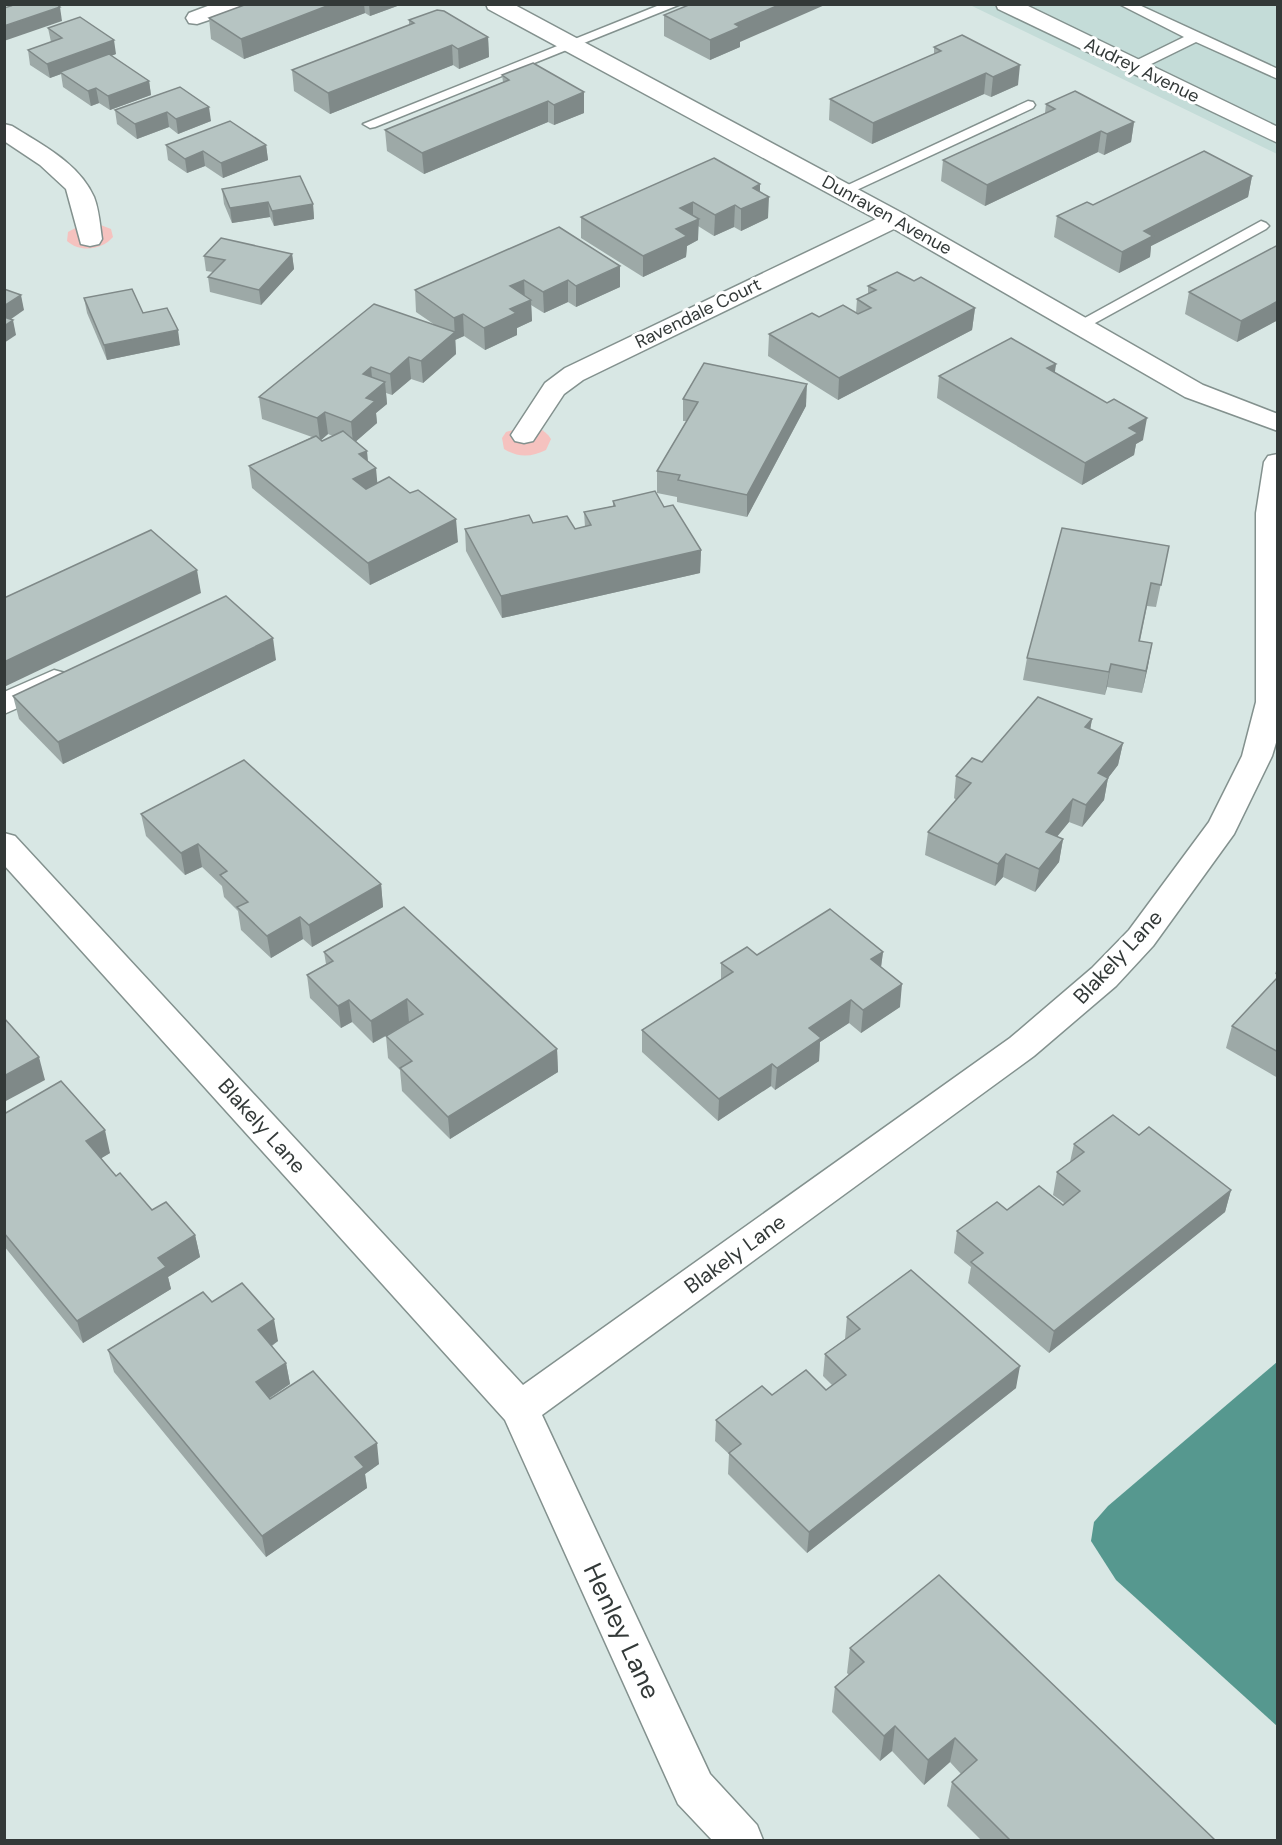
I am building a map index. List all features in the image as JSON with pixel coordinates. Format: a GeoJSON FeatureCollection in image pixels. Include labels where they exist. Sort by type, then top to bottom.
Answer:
{"type":"FeatureCollection","features":[{"type":"Feature","properties":{"kind":"street"},"geometry":{"type":"LineString","coordinates":[[197,18],[234,4]]}},
{"type":"Feature","properties":{"kind":"street","name":"Dunraven Avenue"},"geometry":{"type":"LineString","coordinates":[[496,4],[895,219],[1194,391],[1278,423]]}},
{"type":"Feature","properties":{"kind":"street","name":"Audrey Avenue"},"geometry":{"type":"LineString","coordinates":[[1006,4],[1278,136]]}},
{"type":"Feature","properties":{"kind":"street"},"geometry":{"type":"LineString","coordinates":[[4,131],[53,164],[72,181],[82,196],[90,239]]}},
{"type":"Feature","properties":{"kind":"street","name":"Ravendale Court"},"geometry":{"type":"LineString","coordinates":[[524,435],[554,389],[573,374],[895,219]]}},
{"type":"Feature","properties":{"kind":"street","name":"Blakely Lane"},"geometry":{"type":"LineString","coordinates":[[4,844],[520,1409],[1022,1047],[1096,984],[1140,938],[1223,826],[1257,756],[1271,702],[1270,513],[1278,462]]}},
{"type":"Feature","properties":{"kind":"street"},"geometry":{"type":"LineString","coordinates":[[4,704],[78,669]]}},
{"type":"Feature","properties":{"kind":"street","name":"Henley Lane"},"geometry":{"type":"LineString","coordinates":[[520,1409],[694,1789],[741,1840]]}},
{"type":"Feature","properties":{"kind":"lane"},"geometry":{"type":"LineString","coordinates":[[370,124],[675,4]]}},
{"type":"Feature","properties":{"kind":"lane"},"geometry":{"type":"LineString","coordinates":[[1132,6],[1195,38],[1276,73]]}},
{"type":"Feature","properties":{"kind":"lane"},"geometry":{"type":"LineString","coordinates":[[1134,67],[1195,38]]}},
{"type":"Feature","properties":{"kind":"lane"},"geometry":{"type":"LineString","coordinates":[[843,191],[1028,105]]}},
{"type":"Feature","properties":{"kind":"lane"},"geometry":{"type":"LineString","coordinates":[[1080,325],[1261,226]]}},
{"type":"Feature","properties":{"kind":"shaded area"},"geometry":{"type":"Polygon","coordinates":[[[970,5],[1277,5],[1277,154],[970,5]]]}},
{"type":"Feature","properties":{"kind":"shaded area"},"geometry":{"type":"Polygon","coordinates":[[[98,224],[111,229],[113,237],[103,245],[84,248],[67,241],[68,232],[81,225],[98,224]]]}},
{"type":"Feature","properties":{"kind":"shaded area"},"geometry":{"type":"Polygon","coordinates":[[[523,427],[539,429],[548,435],[551,439],[546,450],[525,456],[504,449],[502,438],[506,432],[523,427]]]}},
{"type":"Feature","properties":{"kind":"water"},"geometry":{"type":"Polygon","coordinates":[[[1277,1362],[1277,1726],[1116,1580],[1091,1541],[1094,1522],[1108,1506],[1277,1362]]]}},
{"type":"Feature","properties":{"kind":"building"},"geometry":{"type":"Polygon","coordinates":[[[9,4],[56,4],[60,7],[4,26],[4,8],[11,6],[9,4]]]}},
{"type":"Feature","properties":{"kind":"building"},"geometry":{"type":"Polygon","coordinates":[[[247,4],[332,4],[241,39],[209,18],[247,4]]]}},
{"type":"Feature","properties":{"kind":"building"},"geometry":{"type":"Polygon","coordinates":[[[691,4],[781,4],[735,24],[740,27],[710,40],[664,15],[691,4]]]}},
{"type":"Feature","properties":{"kind":"building"},"geometry":{"type":"Polygon","coordinates":[[[437,10],[444,11],[488,37],[458,49],[452,45],[328,93],[292,70],[414,23],[409,20],[437,10]]]}},
{"type":"Feature","properties":{"kind":"building"},"geometry":{"type":"Polygon","coordinates":[[[80,17],[114,40],[47,64],[28,50],[62,38],[48,28],[80,17]]]}},
{"type":"Feature","properties":{"kind":"building"},"geometry":{"type":"Polygon","coordinates":[[[962,35],[1020,65],[993,77],[986,73],[873,123],[830,99],[941,51],[934,47],[962,35]]]}},
{"type":"Feature","properties":{"kind":"building"},"geometry":{"type":"Polygon","coordinates":[[[109,54],[149,81],[108,96],[96,88],[88,91],[60,72],[109,54]]]}},
{"type":"Feature","properties":{"kind":"building"},"geometry":{"type":"Polygon","coordinates":[[[533,63],[584,92],[554,105],[548,101],[422,153],[385,130],[509,80],[502,75],[533,63]]]}},
{"type":"Feature","properties":{"kind":"building"},"geometry":{"type":"Polygon","coordinates":[[[180,87],[209,107],[176,119],[167,112],[135,124],[115,110],[180,87]]]}},
{"type":"Feature","properties":{"kind":"building"},"geometry":{"type":"Polygon","coordinates":[[[1075,91],[1134,122],[1107,134],[1101,131],[987,185],[943,160],[1055,109],[1046,104],[1075,91]]]}},
{"type":"Feature","properties":{"kind":"building"},"geometry":{"type":"Polygon","coordinates":[[[230,121],[266,145],[221,163],[203,151],[185,159],[166,145],[230,121]]]}},
{"type":"Feature","properties":{"kind":"building"},"geometry":{"type":"Polygon","coordinates":[[[1204,151],[1252,176],[1144,231],[1153,236],[1122,252],[1057,216],[1087,202],[1093,205],[1204,151]]]}},
{"type":"Feature","properties":{"kind":"building"},"geometry":{"type":"Polygon","coordinates":[[[714,158],[760,184],[753,188],[769,197],[741,209],[735,205],[715,215],[693,202],[680,208],[699,219],[676,229],[687,236],[643,256],[581,217],[714,158]]]}},
{"type":"Feature","properties":{"kind":"building"},"geometry":{"type":"Polygon","coordinates":[[[300,176],[313,204],[272,211],[268,202],[230,208],[222,189],[300,176]]]}},
{"type":"Feature","properties":{"kind":"building"},"geometry":{"type":"Polygon","coordinates":[[[559,227],[620,266],[576,286],[568,280],[543,292],[524,280],[510,286],[531,300],[510,309],[516,313],[484,328],[463,314],[454,318],[415,290],[559,227]]]}},
{"type":"Feature","properties":{"kind":"building"},"geometry":{"type":"Polygon","coordinates":[[[221,238],[292,254],[259,290],[208,277],[225,260],[204,256],[221,238]]]}},
{"type":"Feature","properties":{"kind":"building"},"geometry":{"type":"Polygon","coordinates":[[[1278,245],[1278,301],[1241,321],[1189,292],[1278,245]]]}},
{"type":"Feature","properties":{"kind":"building"},"geometry":{"type":"Polygon","coordinates":[[[897,272],[914,281],[921,277],[975,308],[839,378],[769,334],[812,313],[819,317],[843,305],[858,314],[871,308],[857,299],[876,290],[868,286],[897,272]]]}},
{"type":"Feature","properties":{"kind":"building"},"geometry":{"type":"Polygon","coordinates":[[[4,289],[21,295],[4,306],[4,289]]]}},
{"type":"Feature","properties":{"kind":"building"},"geometry":{"type":"Polygon","coordinates":[[[132,289],[143,313],[167,308],[178,330],[104,345],[84,298],[132,289]]]}},
{"type":"Feature","properties":{"kind":"building"},"geometry":{"type":"Polygon","coordinates":[[[374,304],[455,332],[421,361],[409,357],[390,374],[371,367],[363,374],[385,382],[366,398],[375,401],[351,422],[325,412],[317,418],[259,397],[374,304]]]}},
{"type":"Feature","properties":{"kind":"building"},"geometry":{"type":"Polygon","coordinates":[[[4,317],[13,320],[4,326],[4,317]]]}},
{"type":"Feature","properties":{"kind":"building"},"geometry":{"type":"Polygon","coordinates":[[[1011,338],[1056,364],[1047,368],[1107,403],[1114,399],[1147,418],[1129,428],[1138,433],[1085,463],[939,376],[1011,338]]]}},
{"type":"Feature","properties":{"kind":"building"},"geometry":{"type":"Polygon","coordinates":[[[704,363],[807,384],[747,495],[678,480],[680,475],[657,471],[698,402],[683,399],[704,363]]]}},
{"type":"Feature","properties":{"kind":"building"},"geometry":{"type":"Polygon","coordinates":[[[343,431],[367,451],[359,454],[376,468],[353,479],[366,489],[389,477],[410,493],[418,490],[456,519],[368,563],[249,466],[316,436],[322,441],[343,431]]]}},
{"type":"Feature","properties":{"kind":"building"},"geometry":{"type":"Polygon","coordinates":[[[655,491],[664,507],[673,505],[701,550],[501,596],[465,529],[529,515],[533,523],[567,516],[575,529],[591,525],[584,512],[615,506],[613,501],[655,491]]]}},
{"type":"Feature","properties":{"kind":"building"},"geometry":{"type":"Polygon","coordinates":[[[1062,528],[1169,546],[1161,585],[1151,583],[1139,641],[1152,643],[1146,671],[1111,664],[1109,672],[1027,658],[1062,528]]]}},
{"type":"Feature","properties":{"kind":"building"},"geometry":{"type":"Polygon","coordinates":[[[151,530],[197,570],[4,662],[4,598],[151,530]]]}},
{"type":"Feature","properties":{"kind":"building"},"geometry":{"type":"Polygon","coordinates":[[[226,596],[273,638],[58,742],[13,696],[226,596]]]}},
{"type":"Feature","properties":{"kind":"building"},"geometry":{"type":"Polygon","coordinates":[[[1038,697],[1092,719],[1085,727],[1123,743],[1098,773],[1108,778],[1086,805],[1073,799],[1046,832],[1063,839],[1039,869],[1006,854],[998,864],[928,832],[971,783],[956,776],[972,758],[982,762],[1038,697]]]}},
{"type":"Feature","properties":{"kind":"building"},"geometry":{"type":"Polygon","coordinates":[[[244,760],[381,884],[309,925],[300,917],[267,936],[237,907],[248,902],[220,875],[227,871],[198,844],[181,853],[141,814],[244,760]]]}},
{"type":"Feature","properties":{"kind":"building"},"geometry":{"type":"Polygon","coordinates":[[[404,907],[557,1049],[448,1117],[400,1068],[412,1061],[386,1036],[423,1014],[407,999],[371,1021],[349,1000],[338,1006],[307,975],[333,961],[324,952],[404,907]]]}},
{"type":"Feature","properties":{"kind":"building"},"geometry":{"type":"Polygon","coordinates":[[[830,909],[883,952],[871,959],[902,984],[863,1010],[851,1000],[809,1028],[821,1038],[777,1068],[772,1064],[719,1099],[642,1030],[733,972],[721,963],[747,947],[757,955],[830,909]]]}},
{"type":"Feature","properties":{"kind":"building"},"geometry":{"type":"Polygon","coordinates":[[[1278,977],[1278,1052],[1232,1026],[1278,977]]]}},
{"type":"Feature","properties":{"kind":"building"},"geometry":{"type":"Polygon","coordinates":[[[4,1018],[39,1057],[4,1076],[4,1018]]]}},
{"type":"Feature","properties":{"kind":"building"},"geometry":{"type":"Polygon","coordinates":[[[61,1081],[105,1130],[86,1141],[116,1176],[120,1173],[152,1210],[166,1202],[195,1235],[158,1258],[166,1267],[77,1321],[4,1233],[4,1114],[61,1081]]]}},
{"type":"Feature","properties":{"kind":"building"},"geometry":{"type":"Polygon","coordinates":[[[1113,1115],[1139,1135],[1149,1127],[1231,1190],[1054,1331],[971,1262],[983,1253],[957,1231],[997,1202],[1007,1210],[1039,1186],[1063,1205],[1080,1191],[1057,1172],[1084,1152],[1074,1144],[1113,1115]]]}},
{"type":"Feature","properties":{"kind":"building"},"geometry":{"type":"Polygon","coordinates":[[[911,1270],[1020,1366],[809,1532],[729,1453],[741,1444],[716,1420],[762,1386],[772,1395],[806,1370],[826,1390],[846,1375],[825,1354],[860,1329],[847,1317],[911,1270]]]}},
{"type":"Feature","properties":{"kind":"building"},"geometry":{"type":"Polygon","coordinates":[[[242,1283],[274,1319],[258,1330],[286,1363],[256,1382],[270,1399],[313,1371],[377,1443],[355,1457],[364,1467],[262,1536],[108,1350],[203,1292],[212,1302],[242,1283]]]}},
{"type":"Feature","properties":{"kind":"building"},"geometry":{"type":"Polygon","coordinates":[[[939,1575],[1215,1840],[1010,1840],[952,1782],[977,1760],[955,1738],[928,1760],[895,1726],[884,1736],[835,1687],[864,1662],[850,1648],[939,1575]]]}}]}
